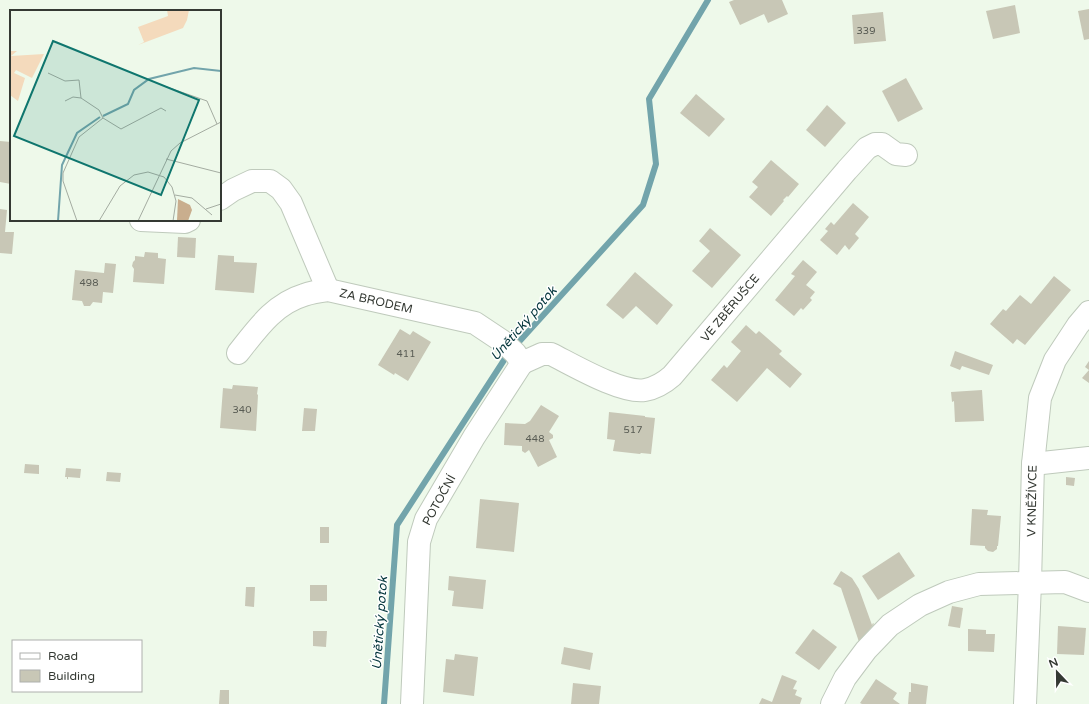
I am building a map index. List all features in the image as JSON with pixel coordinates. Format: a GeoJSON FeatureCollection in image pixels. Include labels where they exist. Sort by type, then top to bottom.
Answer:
{"type":"FeatureCollection","features":[{"type":"Feature","properties":{"kind":"street","name":"VE ZBĚRUŠCE"},"geometry":{"type":"LineString","coordinates":[[513,352],[552,354],[608,382],[626,389],[644,390],[662,385],[672,376],[867,148],[875,144],[882,144],[896,154],[906,155]]}},
{"type":"Feature","properties":{"kind":"street"},"geometry":{"type":"LineString","coordinates":[[221,198],[233,190],[252,181],[270,181],[281,189],[291,203],[328,290]]}},
{"type":"Feature","properties":{"kind":"street"},"geometry":{"type":"LineString","coordinates":[[163,221],[186,221]]}},
{"type":"Feature","properties":{"kind":"street","name":"ZA BRODEM"},"geometry":{"type":"LineString","coordinates":[[238,353],[265,319],[279,307],[304,295],[328,290],[475,323],[513,352]]}},
{"type":"Feature","properties":{"kind":"street","name":"V KNĚŽÍVCE"},"geometry":{"type":"LineString","coordinates":[[1025,704],[1030,583],[1032,464],[1040,398],[1055,360],[1078,325],[1089,312]]}},
{"type":"Feature","properties":{"kind":"street","name":"POTOČNÍ"},"geometry":{"type":"LineString","coordinates":[[412,704],[419,542],[426,519],[474,437],[513,352]]}},
{"type":"Feature","properties":{"kind":"street"},"geometry":{"type":"LineString","coordinates":[[1032,464],[1089,458]]}},
{"type":"Feature","properties":{"kind":"street"},"geometry":{"type":"LineString","coordinates":[[832,704],[846,678],[866,650],[890,625],[920,605],[949,592],[979,584],[1065,582],[1089,591]]}},
{"type":"Feature","properties":{"kind":"building"},"geometry":{"type":"Polygon","coordinates":[[[734,0],[782,0],[788,14],[768,23],[764,14],[740,25],[729,2],[734,0]]]}},
{"type":"Feature","properties":{"kind":"building"},"geometry":{"type":"Polygon","coordinates":[[[1015,5],[1020,33],[993,39],[986,11],[1015,5]]]}},
{"type":"Feature","properties":{"kind":"building"},"geometry":{"type":"Polygon","coordinates":[[[1089,9],[1089,39],[1084,40],[1078,11],[1089,9]]]}},
{"type":"Feature","properties":{"kind":"building"},"geometry":{"type":"Polygon","coordinates":[[[883,12],[886,41],[854,44],[852,15],[883,12]]]}},
{"type":"Feature","properties":{"kind":"building"},"geometry":{"type":"Polygon","coordinates":[[[906,78],[923,109],[898,122],[882,91],[906,78]]]}},
{"type":"Feature","properties":{"kind":"building"},"geometry":{"type":"Polygon","coordinates":[[[696,94],[725,119],[709,137],[680,113],[696,94]]]}},
{"type":"Feature","properties":{"kind":"building"},"geometry":{"type":"Polygon","coordinates":[[[827,105],[846,123],[825,147],[806,130],[827,105]]]}},
{"type":"Feature","properties":{"kind":"building"},"geometry":{"type":"Polygon","coordinates":[[[0,141],[10,142],[10,184],[0,182],[0,141]]]}},
{"type":"Feature","properties":{"kind":"building"},"geometry":{"type":"Polygon","coordinates":[[[771,160],[799,184],[788,197],[787,196],[783,200],[784,201],[771,216],[749,197],[758,187],[752,182],[771,160]]]}},
{"type":"Feature","properties":{"kind":"building"},"geometry":{"type":"Polygon","coordinates":[[[853,203],[869,217],[855,234],[859,238],[849,250],[845,245],[837,255],[820,240],[828,231],[825,229],[831,222],[834,225],[853,203]]]}},
{"type":"Feature","properties":{"kind":"building"},"geometry":{"type":"Polygon","coordinates":[[[0,209],[7,210],[5,232],[14,232],[12,254],[0,253],[0,209]]]}},
{"type":"Feature","properties":{"kind":"building"},"geometry":{"type":"Polygon","coordinates":[[[710,228],[741,255],[712,288],[692,271],[710,251],[699,241],[710,228]]]}},
{"type":"Feature","properties":{"kind":"building"},"geometry":{"type":"Polygon","coordinates":[[[178,237],[196,238],[195,258],[177,257],[178,237]]]}},
{"type":"Feature","properties":{"kind":"building"},"geometry":{"type":"Polygon","coordinates":[[[145,252],[158,253],[158,258],[166,259],[164,284],[133,282],[134,269],[132,266],[135,256],[144,257],[145,252]]]}},
{"type":"Feature","properties":{"kind":"building"},"geometry":{"type":"Polygon","coordinates":[[[218,255],[234,256],[234,262],[257,263],[254,293],[215,290],[218,255]]]}},
{"type":"Feature","properties":{"kind":"building"},"geometry":{"type":"Polygon","coordinates":[[[803,260],[817,272],[806,285],[815,292],[810,298],[812,300],[803,310],[801,308],[794,316],[775,300],[795,276],[791,274],[803,260]]]}},
{"type":"Feature","properties":{"kind":"building"},"geometry":{"type":"Polygon","coordinates":[[[105,263],[116,264],[113,293],[103,292],[102,303],[93,302],[90,306],[84,306],[82,301],[72,300],[75,270],[104,273],[105,263]]]}},
{"type":"Feature","properties":{"kind":"building"},"geometry":{"type":"Polygon","coordinates":[[[635,272],[673,305],[657,325],[636,306],[623,319],[606,305],[635,272]]]}},
{"type":"Feature","properties":{"kind":"building"},"geometry":{"type":"Polygon","coordinates":[[[1054,276],[1071,290],[1025,345],[1017,339],[1013,344],[990,324],[1003,309],[1006,311],[1020,295],[1031,304],[1054,276]]]}},
{"type":"Feature","properties":{"kind":"building"},"geometry":{"type":"Polygon","coordinates":[[[746,325],[756,334],[759,331],[782,351],[779,354],[802,374],[790,388],[767,368],[737,402],[711,380],[724,365],[727,368],[741,351],[731,342],[746,325]]]}},
{"type":"Feature","properties":{"kind":"building"},"geometry":{"type":"Polygon","coordinates":[[[400,329],[410,335],[413,331],[431,342],[408,381],[395,373],[394,375],[378,365],[400,329]]]}},
{"type":"Feature","properties":{"kind":"building"},"geometry":{"type":"Polygon","coordinates":[[[955,351],[993,365],[989,375],[962,366],[960,370],[950,366],[955,351]]]}},
{"type":"Feature","properties":{"kind":"building"},"geometry":{"type":"Polygon","coordinates":[[[1089,361],[1089,370],[1085,367],[1089,361]]]}},
{"type":"Feature","properties":{"kind":"building"},"geometry":{"type":"Polygon","coordinates":[[[1089,370],[1089,383],[1082,378],[1089,370]]]}},
{"type":"Feature","properties":{"kind":"building"},"geometry":{"type":"Polygon","coordinates":[[[233,385],[258,387],[256,431],[220,428],[223,388],[232,389],[233,385]]]}},
{"type":"Feature","properties":{"kind":"building"},"geometry":{"type":"Polygon","coordinates":[[[982,390],[984,421],[955,422],[954,401],[952,402],[951,392],[982,390]]]}},
{"type":"Feature","properties":{"kind":"building"},"geometry":{"type":"Polygon","coordinates":[[[541,405],[559,416],[549,432],[553,435],[553,438],[549,440],[557,457],[538,467],[529,450],[525,453],[522,451],[522,446],[504,445],[505,423],[525,424],[530,421],[541,405]]]}},
{"type":"Feature","properties":{"kind":"building"},"geometry":{"type":"Polygon","coordinates":[[[304,408],[317,409],[315,431],[302,431],[304,408]]]}},
{"type":"Feature","properties":{"kind":"building"},"geometry":{"type":"Polygon","coordinates":[[[609,412],[655,418],[651,454],[613,451],[615,440],[607,439],[609,412]]]}},
{"type":"Feature","properties":{"kind":"building"},"geometry":{"type":"Polygon","coordinates":[[[25,464],[39,465],[39,474],[24,473],[25,464]]]}},
{"type":"Feature","properties":{"kind":"building"},"geometry":{"type":"Polygon","coordinates":[[[66,468],[81,469],[80,478],[68,477],[67,479],[67,477],[65,477],[66,468]]]}},
{"type":"Feature","properties":{"kind":"building"},"geometry":{"type":"Polygon","coordinates":[[[107,472],[121,473],[120,482],[106,481],[107,472]]]}},
{"type":"Feature","properties":{"kind":"building"},"geometry":{"type":"Polygon","coordinates":[[[1066,477],[1075,478],[1074,486],[1066,485],[1066,477]]]}},
{"type":"Feature","properties":{"kind":"building"},"geometry":{"type":"Polygon","coordinates":[[[480,499],[519,503],[514,552],[476,548],[480,499]]]}},
{"type":"Feature","properties":{"kind":"building"},"geometry":{"type":"Polygon","coordinates":[[[972,509],[988,510],[987,515],[1001,516],[998,546],[993,552],[988,551],[985,546],[970,545],[972,509]]]}},
{"type":"Feature","properties":{"kind":"building"},"geometry":{"type":"Polygon","coordinates":[[[320,527],[329,527],[329,543],[320,543],[320,527]]]}},
{"type":"Feature","properties":{"kind":"building"},"geometry":{"type":"Polygon","coordinates":[[[899,552],[915,576],[878,600],[862,576],[899,552]]]}},
{"type":"Feature","properties":{"kind":"building"},"geometry":{"type":"Polygon","coordinates":[[[841,571],[852,578],[859,589],[872,625],[873,623],[874,624],[859,642],[841,588],[833,584],[841,571]]]}},
{"type":"Feature","properties":{"kind":"building"},"geometry":{"type":"Polygon","coordinates":[[[449,576],[486,580],[483,609],[452,606],[454,591],[448,590],[449,576]]]}},
{"type":"Feature","properties":{"kind":"building"},"geometry":{"type":"Polygon","coordinates":[[[310,585],[327,585],[327,601],[310,601],[310,585]]]}},
{"type":"Feature","properties":{"kind":"building"},"geometry":{"type":"Polygon","coordinates":[[[246,587],[255,587],[254,607],[245,606],[246,587]]]}},
{"type":"Feature","properties":{"kind":"building"},"geometry":{"type":"Polygon","coordinates":[[[952,606],[963,608],[960,628],[948,626],[952,606]]]}},
{"type":"Feature","properties":{"kind":"building"},"geometry":{"type":"Polygon","coordinates":[[[1058,626],[1086,628],[1084,655],[1057,654],[1058,626]]]}},
{"type":"Feature","properties":{"kind":"building"},"geometry":{"type":"Polygon","coordinates":[[[813,629],[837,647],[819,670],[795,653],[813,629]]]}},
{"type":"Feature","properties":{"kind":"building"},"geometry":{"type":"Polygon","coordinates":[[[968,629],[986,630],[986,634],[995,634],[994,652],[968,651],[968,629]]]}},
{"type":"Feature","properties":{"kind":"building"},"geometry":{"type":"Polygon","coordinates":[[[313,631],[327,631],[326,647],[313,646],[313,631]]]}},
{"type":"Feature","properties":{"kind":"building"},"geometry":{"type":"Polygon","coordinates":[[[564,647],[593,653],[590,670],[561,664],[564,647]]]}},
{"type":"Feature","properties":{"kind":"building"},"geometry":{"type":"Polygon","coordinates":[[[455,654],[478,657],[474,696],[443,692],[446,659],[454,660],[455,654]]]}},
{"type":"Feature","properties":{"kind":"building"},"geometry":{"type":"Polygon","coordinates":[[[782,675],[797,681],[793,689],[797,690],[795,695],[802,698],[800,704],[759,704],[762,698],[772,702],[782,675]]]}},
{"type":"Feature","properties":{"kind":"building"},"geometry":{"type":"Polygon","coordinates":[[[876,679],[897,693],[893,699],[900,704],[860,703],[876,679]]]}},
{"type":"Feature","properties":{"kind":"building"},"geometry":{"type":"Polygon","coordinates":[[[573,683],[601,686],[599,704],[571,704],[573,683]]]}},
{"type":"Feature","properties":{"kind":"building"},"geometry":{"type":"Polygon","coordinates":[[[911,683],[928,686],[926,704],[908,704],[909,692],[911,692],[911,683]]]}},
{"type":"Feature","properties":{"kind":"building"},"geometry":{"type":"Polygon","coordinates":[[[220,690],[229,690],[229,704],[219,704],[220,690]]]}},
{"type":"Feature","properties":{"kind":"waterway","name":"Únětický potok"},"geometry":{"type":"LineString","coordinates":[[384,704],[397,525],[508,354],[643,205],[656,164],[649,99],[708,0]]}}]}
